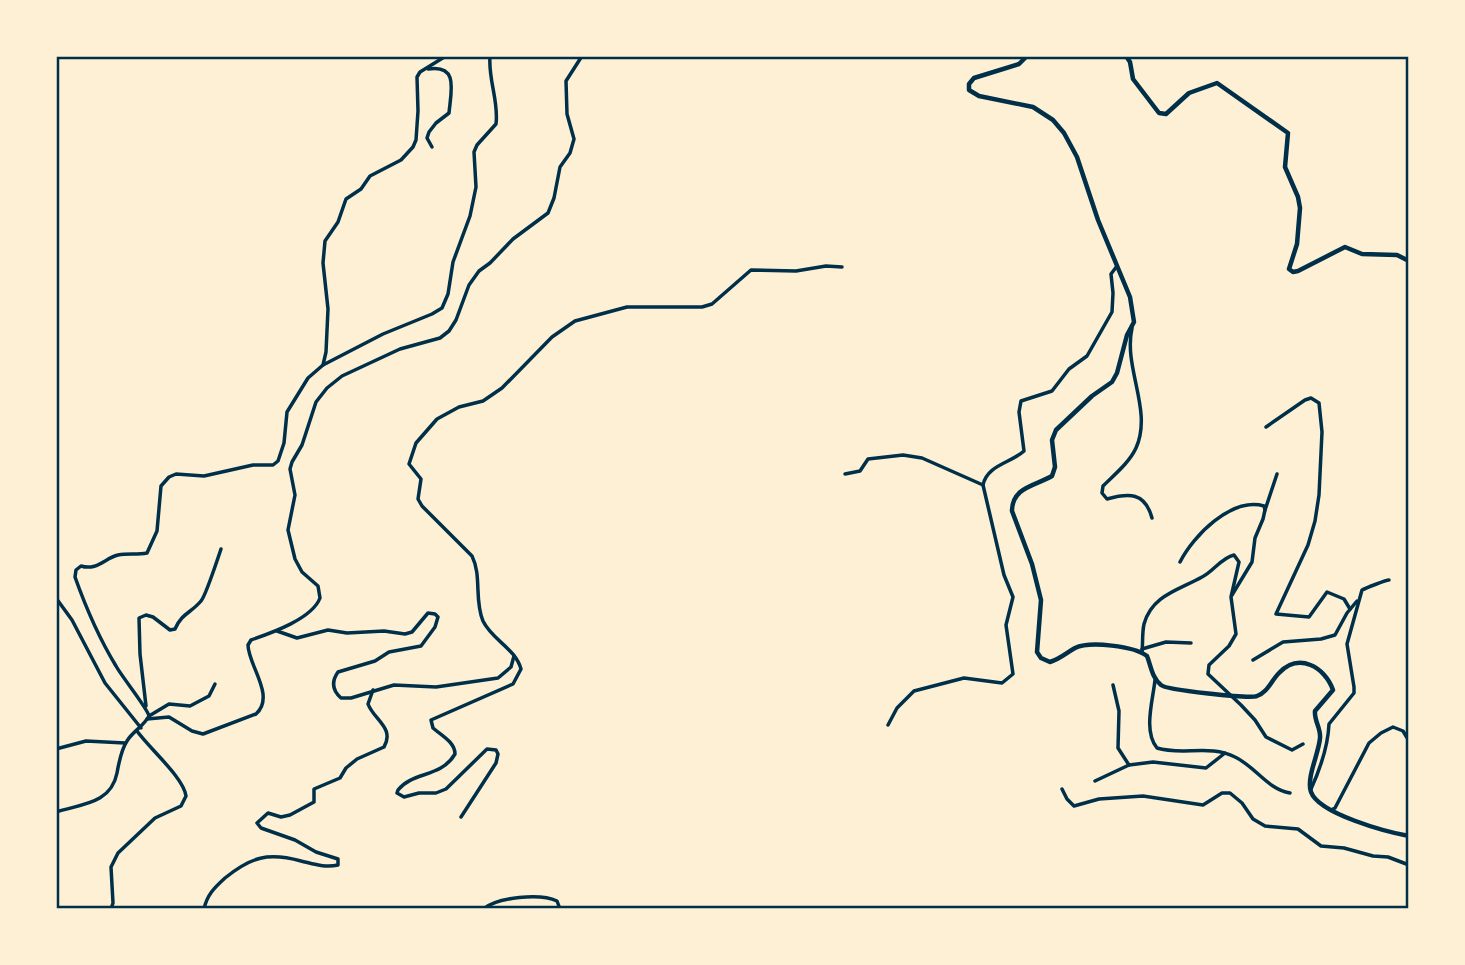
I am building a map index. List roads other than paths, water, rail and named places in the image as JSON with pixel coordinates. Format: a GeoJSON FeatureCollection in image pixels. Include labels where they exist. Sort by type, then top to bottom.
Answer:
{"type":"FeatureCollection","features":[{"type":"Feature","properties":{"kind":"street"},"geometry":{"type":"LineString","coordinates":[[323,365],[328,327],[323,263],[325,241],[338,222],[346,199],[360,189],[374,173],[401,160],[415,144],[417,77],[420,72],[446,56]]}},
{"type":"Feature","properties":{"kind":"street"},"geometry":{"type":"LineString","coordinates":[[146,708],[131,691],[94,627],[75,577],[76,570],[81,566],[89,568],[106,563],[112,557],[120,555],[147,553],[157,531],[161,486],[173,475],[200,476],[230,469],[276,464],[283,448],[287,412],[307,378],[323,365],[383,334],[432,314],[445,303],[449,294],[453,262],[476,187],[474,152],[496,124],[496,99],[491,86],[490,56]]}},
{"type":"Feature","properties":{"kind":"street"},"geometry":{"type":"LineString","coordinates":[[148,718],[169,717],[192,731],[203,734],[256,714],[264,705],[248,645],[251,640],[277,631],[313,609],[320,598],[318,586],[302,572],[295,559],[288,530],[295,495],[290,469],[302,445],[316,402],[342,376],[400,349],[440,338],[449,331],[469,285],[479,271],[513,239],[548,213],[560,167],[570,153],[574,139],[567,114],[566,81],[582,56]]}},
{"type":"Feature","properties":{"kind":"street"},"geometry":{"type":"LineString","coordinates":[[1027,56],[1019,64],[974,78],[969,84],[969,90],[979,96],[1033,107],[1053,120],[1064,133],[1077,157],[1098,220],[1130,297],[1134,322],[1130,337],[1136,390],[1142,415],[1135,450],[1103,486],[1102,494],[1107,499],[1127,494],[1138,498],[1149,506],[1152,518]]}},
{"type":"Feature","properties":{"kind":"street"},"geometry":{"type":"LineString","coordinates":[[1126,56],[1133,79],[1159,113],[1166,114],[1189,93],[1217,83],[1288,133],[1285,167],[1300,208],[1297,244],[1289,270],[1298,271],[1345,247],[1362,254],[1396,255],[1409,261]]}},
{"type":"Feature","properties":{"kind":"street"},"geometry":{"type":"LineString","coordinates":[[425,70],[442,68],[449,74],[450,79],[449,113],[429,132],[427,138],[432,147]]}},
{"type":"Feature","properties":{"kind":"street"},"geometry":{"type":"LineString","coordinates":[[461,817],[496,763],[496,750],[487,749],[441,792],[404,797],[397,793],[398,790],[409,781],[434,773],[452,759],[455,748],[433,728],[431,720],[513,684],[521,669],[514,656],[482,619],[476,564],[472,556],[418,499],[421,478],[409,464],[421,435],[443,415],[459,407],[476,404],[502,388],[552,337],[575,321],[626,306],[702,307],[712,304],[751,270],[796,271],[826,266],[842,267]]}},
{"type":"Feature","properties":{"kind":"street"},"geometry":{"type":"LineString","coordinates":[[888,725],[897,708],[914,691],[964,678],[1002,683],[1013,674],[1006,625],[1013,597],[1004,575],[984,479],[991,470],[1024,451],[1018,412],[1021,401],[1052,391],[1069,369],[1082,361],[1094,345],[1112,312],[1114,303],[1111,274],[1114,268],[1119,266]]}},
{"type":"Feature","properties":{"kind":"street"},"geometry":{"type":"LineString","coordinates":[[1134,322],[1112,382],[1092,396],[1056,430],[1052,440],[1055,467],[1052,476],[1020,490],[1012,503],[1012,511],[1032,564],[1041,600],[1037,652],[1041,658],[1051,662],[1065,657],[1077,647],[1113,646],[1142,650],[1166,642],[1191,643]]}},
{"type":"Feature","properties":{"kind":"street"},"geometry":{"type":"LineString","coordinates":[[1266,427],[1305,400],[1315,399],[1319,403],[1322,432],[1315,521],[1308,545],[1276,614],[1309,617],[1327,592],[1344,599],[1350,609]]}},
{"type":"Feature","properties":{"kind":"street"},"geometry":{"type":"LineString","coordinates":[[845,474],[860,471],[868,459],[903,455],[926,460],[984,485]]}},
{"type":"Feature","properties":{"kind":"street"},"geometry":{"type":"LineString","coordinates":[[1231,597],[1252,562],[1256,532],[1277,474]]}},
{"type":"Feature","properties":{"kind":"street"},"geometry":{"type":"LineString","coordinates":[[1180,562],[1190,546],[1230,511],[1250,505],[1264,506],[1265,510]]}},
{"type":"Feature","properties":{"kind":"street"},"geometry":{"type":"LineString","coordinates":[[148,718],[140,654],[139,618],[146,615],[153,617],[170,630],[175,629],[179,619],[203,599],[221,549]]}},
{"type":"Feature","properties":{"kind":"street"},"geometry":{"type":"LineString","coordinates":[[1290,793],[1274,789],[1260,774],[1237,757],[1207,750],[1161,750],[1155,745],[1150,726],[1155,680],[1147,656],[1142,650],[1143,627],[1156,601],[1181,586],[1202,578],[1224,558],[1234,555],[1239,562],[1231,597],[1236,634],[1230,646],[1215,658],[1207,670],[1210,678],[1255,720],[1266,737],[1292,750],[1303,744]]}},
{"type":"Feature","properties":{"kind":"street"},"geometry":{"type":"LineString","coordinates":[[1311,791],[1327,746],[1329,723],[1354,693],[1346,650],[1362,590],[1389,580]]}},
{"type":"Feature","properties":{"kind":"street"},"geometry":{"type":"LineString","coordinates":[[56,598],[72,620],[105,684],[139,729],[151,750],[182,784],[186,796],[181,806],[155,818],[118,853],[111,867],[111,909]]}},
{"type":"Feature","properties":{"kind":"street"},"geometry":{"type":"LineString","coordinates":[[1253,660],[1283,642],[1335,635],[1359,599]]}},
{"type":"Feature","properties":{"kind":"street"},"geometry":{"type":"LineString","coordinates":[[277,631],[297,638],[328,630],[405,634],[412,632],[428,613],[435,614],[437,622],[421,646],[389,652],[375,661],[342,669],[333,680],[336,694],[341,698],[351,698],[394,685],[444,686],[498,678],[510,667],[514,656]]}},
{"type":"Feature","properties":{"kind":"street"},"geometry":{"type":"LineString","coordinates":[[1155,680],[1169,690],[1259,696],[1266,691],[1281,670],[1299,663],[1313,665],[1328,678],[1333,690],[1315,711],[1320,740],[1311,791],[1317,800],[1344,817],[1409,836]]}},
{"type":"Feature","properties":{"kind":"street"},"geometry":{"type":"LineString","coordinates":[[56,812],[88,805],[106,795],[116,779],[125,743],[148,718],[169,704],[190,706],[209,696],[215,684]]}},
{"type":"Feature","properties":{"kind":"street"},"geometry":{"type":"LineString","coordinates":[[1113,685],[1119,711],[1118,748],[1129,765]]}},
{"type":"Feature","properties":{"kind":"street"},"geometry":{"type":"LineString","coordinates":[[204,909],[214,888],[247,862],[261,857],[274,856],[322,866],[338,864],[338,859],[261,828],[257,822],[268,813],[281,817],[309,806],[314,802],[314,789],[340,778],[345,768],[357,759],[384,747],[387,731],[368,704],[373,690]]}},
{"type":"Feature","properties":{"kind":"street"},"geometry":{"type":"LineString","coordinates":[[1331,810],[1335,808],[1374,737],[1393,727],[1403,732],[1409,741]]}},
{"type":"Feature","properties":{"kind":"street"},"geometry":{"type":"LineString","coordinates":[[56,749],[86,741],[125,743]]}},
{"type":"Feature","properties":{"kind":"street"},"geometry":{"type":"LineString","coordinates":[[1095,781],[1129,765],[1153,762],[1206,768],[1225,753]]}},
{"type":"Feature","properties":{"kind":"street"},"geometry":{"type":"LineString","coordinates":[[1062,789],[1074,806],[1098,799],[1143,796],[1203,804],[1222,793],[1230,793],[1242,803],[1253,819],[1265,825],[1297,830],[1321,846],[1388,857],[1409,865]]}},
{"type":"Feature","properties":{"kind":"street"},"geometry":{"type":"LineString","coordinates":[[484,909],[498,901],[540,897],[557,901],[560,909]]}}]}
